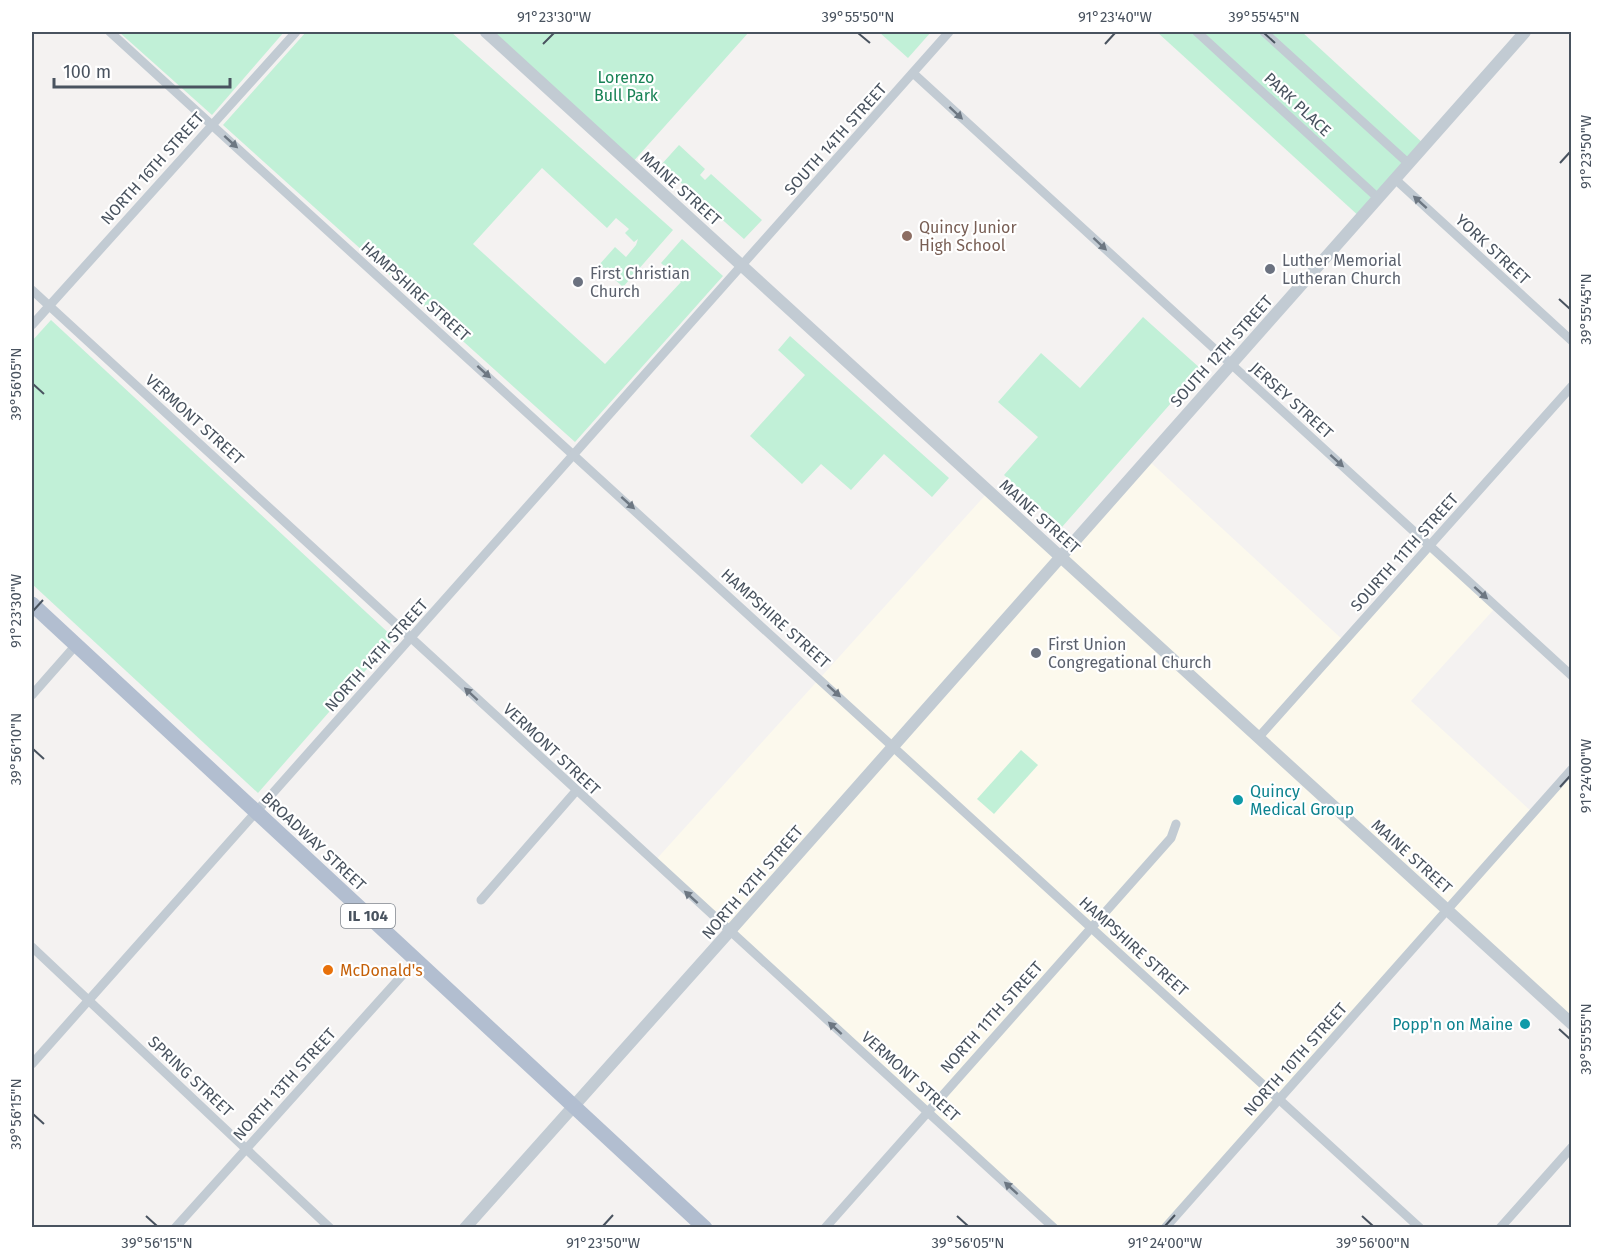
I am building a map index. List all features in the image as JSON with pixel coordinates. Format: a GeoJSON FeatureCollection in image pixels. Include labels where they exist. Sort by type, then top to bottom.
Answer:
{"type":"FeatureCollection","features":[{"type":"Feature","properties":{"kind":"main road","name":"BROADWAY STREET"},"geometry":{"type":"LineString","coordinates":[[32,604],[705,1227]]}},
{"type":"Feature","properties":{"kind":"street","name":"HAMPSHIRE STREET"},"geometry":{"type":"LineString","coordinates":[[110,32],[1420,1227]]}},
{"type":"Feature","properties":{"kind":"street","name":"NORTH 16TH STREET"},"geometry":{"type":"LineString","coordinates":[[32,325],[296,32]]}},
{"type":"Feature","properties":{"kind":"street","name":"MAINE STREET"},"geometry":{"type":"LineString","coordinates":[[486,32],[1572,1024]]}},
{"type":"Feature","properties":{"kind":"street","name":"SOUTH 14TH STREET"},"geometry":{"type":"LineString","coordinates":[[742,265],[950,32]]}},
{"type":"Feature","properties":{"kind":"street","name":"PARK PLACE"},"geometry":{"type":"LineString","coordinates":[[1197,32],[1378,198]]}},
{"type":"Feature","properties":{"kind":"street","name":"PARK PLACE"},"geometry":{"type":"LineString","coordinates":[[1264,32],[1408,164]]}},
{"type":"Feature","properties":{"kind":"street","name":"SOUTH 12TH STREET"},"geometry":{"type":"LineString","coordinates":[[1061,557],[1525,32]]}},
{"type":"Feature","properties":{"kind":"street","name":"JERSEY STREET"},"geometry":{"type":"LineString","coordinates":[[913,73],[1572,676]]}},
{"type":"Feature","properties":{"kind":"street","name":"YORK STREET"},"geometry":{"type":"LineString","coordinates":[[1395,179],[1572,341]]}},
{"type":"Feature","properties":{"kind":"street","name":"NORTH 14TH STREET"},"geometry":{"type":"LineString","coordinates":[[32,1064],[742,265]]}},
{"type":"Feature","properties":{"kind":"street","name":"VERMONT STREET"},"geometry":{"type":"LineString","coordinates":[[32,290],[576,792],[1054,1227]]}},
{"type":"Feature","properties":{"kind":"street","name":"SOURTH 11TH STREET"},"geometry":{"type":"LineString","coordinates":[[1258,738],[1572,386]]}},
{"type":"Feature","properties":{"kind":"street","name":"NORTH 12TH STREET"},"geometry":{"type":"LineString","coordinates":[[465,1227],[1061,557]]}},
{"type":"Feature","properties":{"kind":"street"},"geometry":{"type":"LineString","coordinates":[[32,695],[76,645]]}},
{"type":"Feature","properties":{"kind":"street","name":"NORTH 10TH STREET"},"geometry":{"type":"LineString","coordinates":[[1165,1227],[1572,769]]}},
{"type":"Feature","properties":{"kind":"street"},"geometry":{"type":"LineString","coordinates":[[481,900],[576,792]]}},
{"type":"Feature","properties":{"kind":"street","name":"NORTH 11TH STREET"},"geometry":{"type":"LineString","coordinates":[[825,1227],[1171,838],[1176,824]]}},
{"type":"Feature","properties":{"kind":"street","name":"SPRING STREET"},"geometry":{"type":"LineString","coordinates":[[32,947],[330,1227]]}},
{"type":"Feature","properties":{"kind":"street","name":"NORTH 13TH STREET"},"geometry":{"type":"LineString","coordinates":[[175,1227],[416,960]]}},
{"type":"Feature","properties":{"kind":"street"},"geometry":{"type":"LineString","coordinates":[[1500,1227],[1572,1148]]}},
{"type":"Feature","properties":{"kind":"shaded area"},"geometry":{"type":"Polygon","coordinates":[[[1147,459],[1344,641],[1429,546],[1496,607],[1411,701],[1532,812],[1571,769],[1571,1024],[1446,910],[1165,1227],[1054,1227],[653,863],[989,491],[1061,557],[1147,459]]]}},
{"type":"Feature","properties":{"kind":"green space"},"geometry":{"type":"Polygon","coordinates":[[[119,32],[284,32],[212,115],[119,32]]]}},
{"type":"Feature","properties":{"kind":"green space"},"geometry":{"type":"Polygon","coordinates":[[[306,32],[451,32],[673,230],[623,287],[599,265],[615,247],[626,257],[638,239],[634,242],[625,233],[629,229],[616,218],[607,228],[542,168],[473,244],[605,364],[681,282],[661,263],[682,239],[723,276],[575,442],[223,125],[306,32]]]}},
{"type":"Feature","properties":{"kind":"green space","name":"Lorenzo Bull Park"},"geometry":{"type":"Polygon","coordinates":[[[485,32],[749,32],[631,164],[485,32]]]}},
{"type":"Feature","properties":{"kind":"green space"},"geometry":{"type":"Polygon","coordinates":[[[879,32],[931,32],[908,58],[879,32]]]}},
{"type":"Feature","properties":{"kind":"green space"},"geometry":{"type":"Polygon","coordinates":[[[1157,32],[1302,32],[1425,145],[1361,218],[1157,32]]]}},
{"type":"Feature","properties":{"kind":"green space"},"geometry":{"type":"Polygon","coordinates":[[[679,145],[705,169],[700,175],[705,180],[711,174],[762,220],[744,239],[661,165],[679,145]]]}},
{"type":"Feature","properties":{"kind":"green space"},"geometry":{"type":"Polygon","coordinates":[[[1143,317],[1201,369],[1062,527],[1004,475],[1038,437],[998,402],[1041,353],[1080,388],[1143,317]]]}},
{"type":"Feature","properties":{"kind":"green space"},"geometry":{"type":"Polygon","coordinates":[[[51,320],[394,638],[258,793],[32,584],[32,341],[51,320]]]}},
{"type":"Feature","properties":{"kind":"green space"},"geometry":{"type":"Polygon","coordinates":[[[790,336],[949,478],[932,497],[884,454],[851,490],[821,464],[802,484],[750,436],[805,375],[778,350],[790,336]]]}},
{"type":"Feature","properties":{"kind":"green space"},"geometry":{"type":"Polygon","coordinates":[[[1021,750],[1038,765],[994,814],[977,799],[1021,750]]]}},
{"type":"Feature","properties":{"kind":"place","name":"Quincy Junior High School"},"geometry":{"type":"Point","coordinates":[907,236]}},
{"type":"Feature","properties":{"kind":"place","name":"Luther Memorial Lutheran Church"},"geometry":{"type":"Point","coordinates":[1270,269]}},
{"type":"Feature","properties":{"kind":"place","name":"First Christian Church"},"geometry":{"type":"Point","coordinates":[578,282]}},
{"type":"Feature","properties":{"kind":"place","name":"First Union Congregational Church"},"geometry":{"type":"Point","coordinates":[1036,653]}},
{"type":"Feature","properties":{"kind":"place","name":"Quincy Medical Group"},"geometry":{"type":"Point","coordinates":[1238,800]}},
{"type":"Feature","properties":{"kind":"place","name":"McDonald's"},"geometry":{"type":"Point","coordinates":[328,970]}},
{"type":"Feature","properties":{"kind":"place","name":"Popp'n on Maine"},"geometry":{"type":"Point","coordinates":[1525,1024]}}]}
